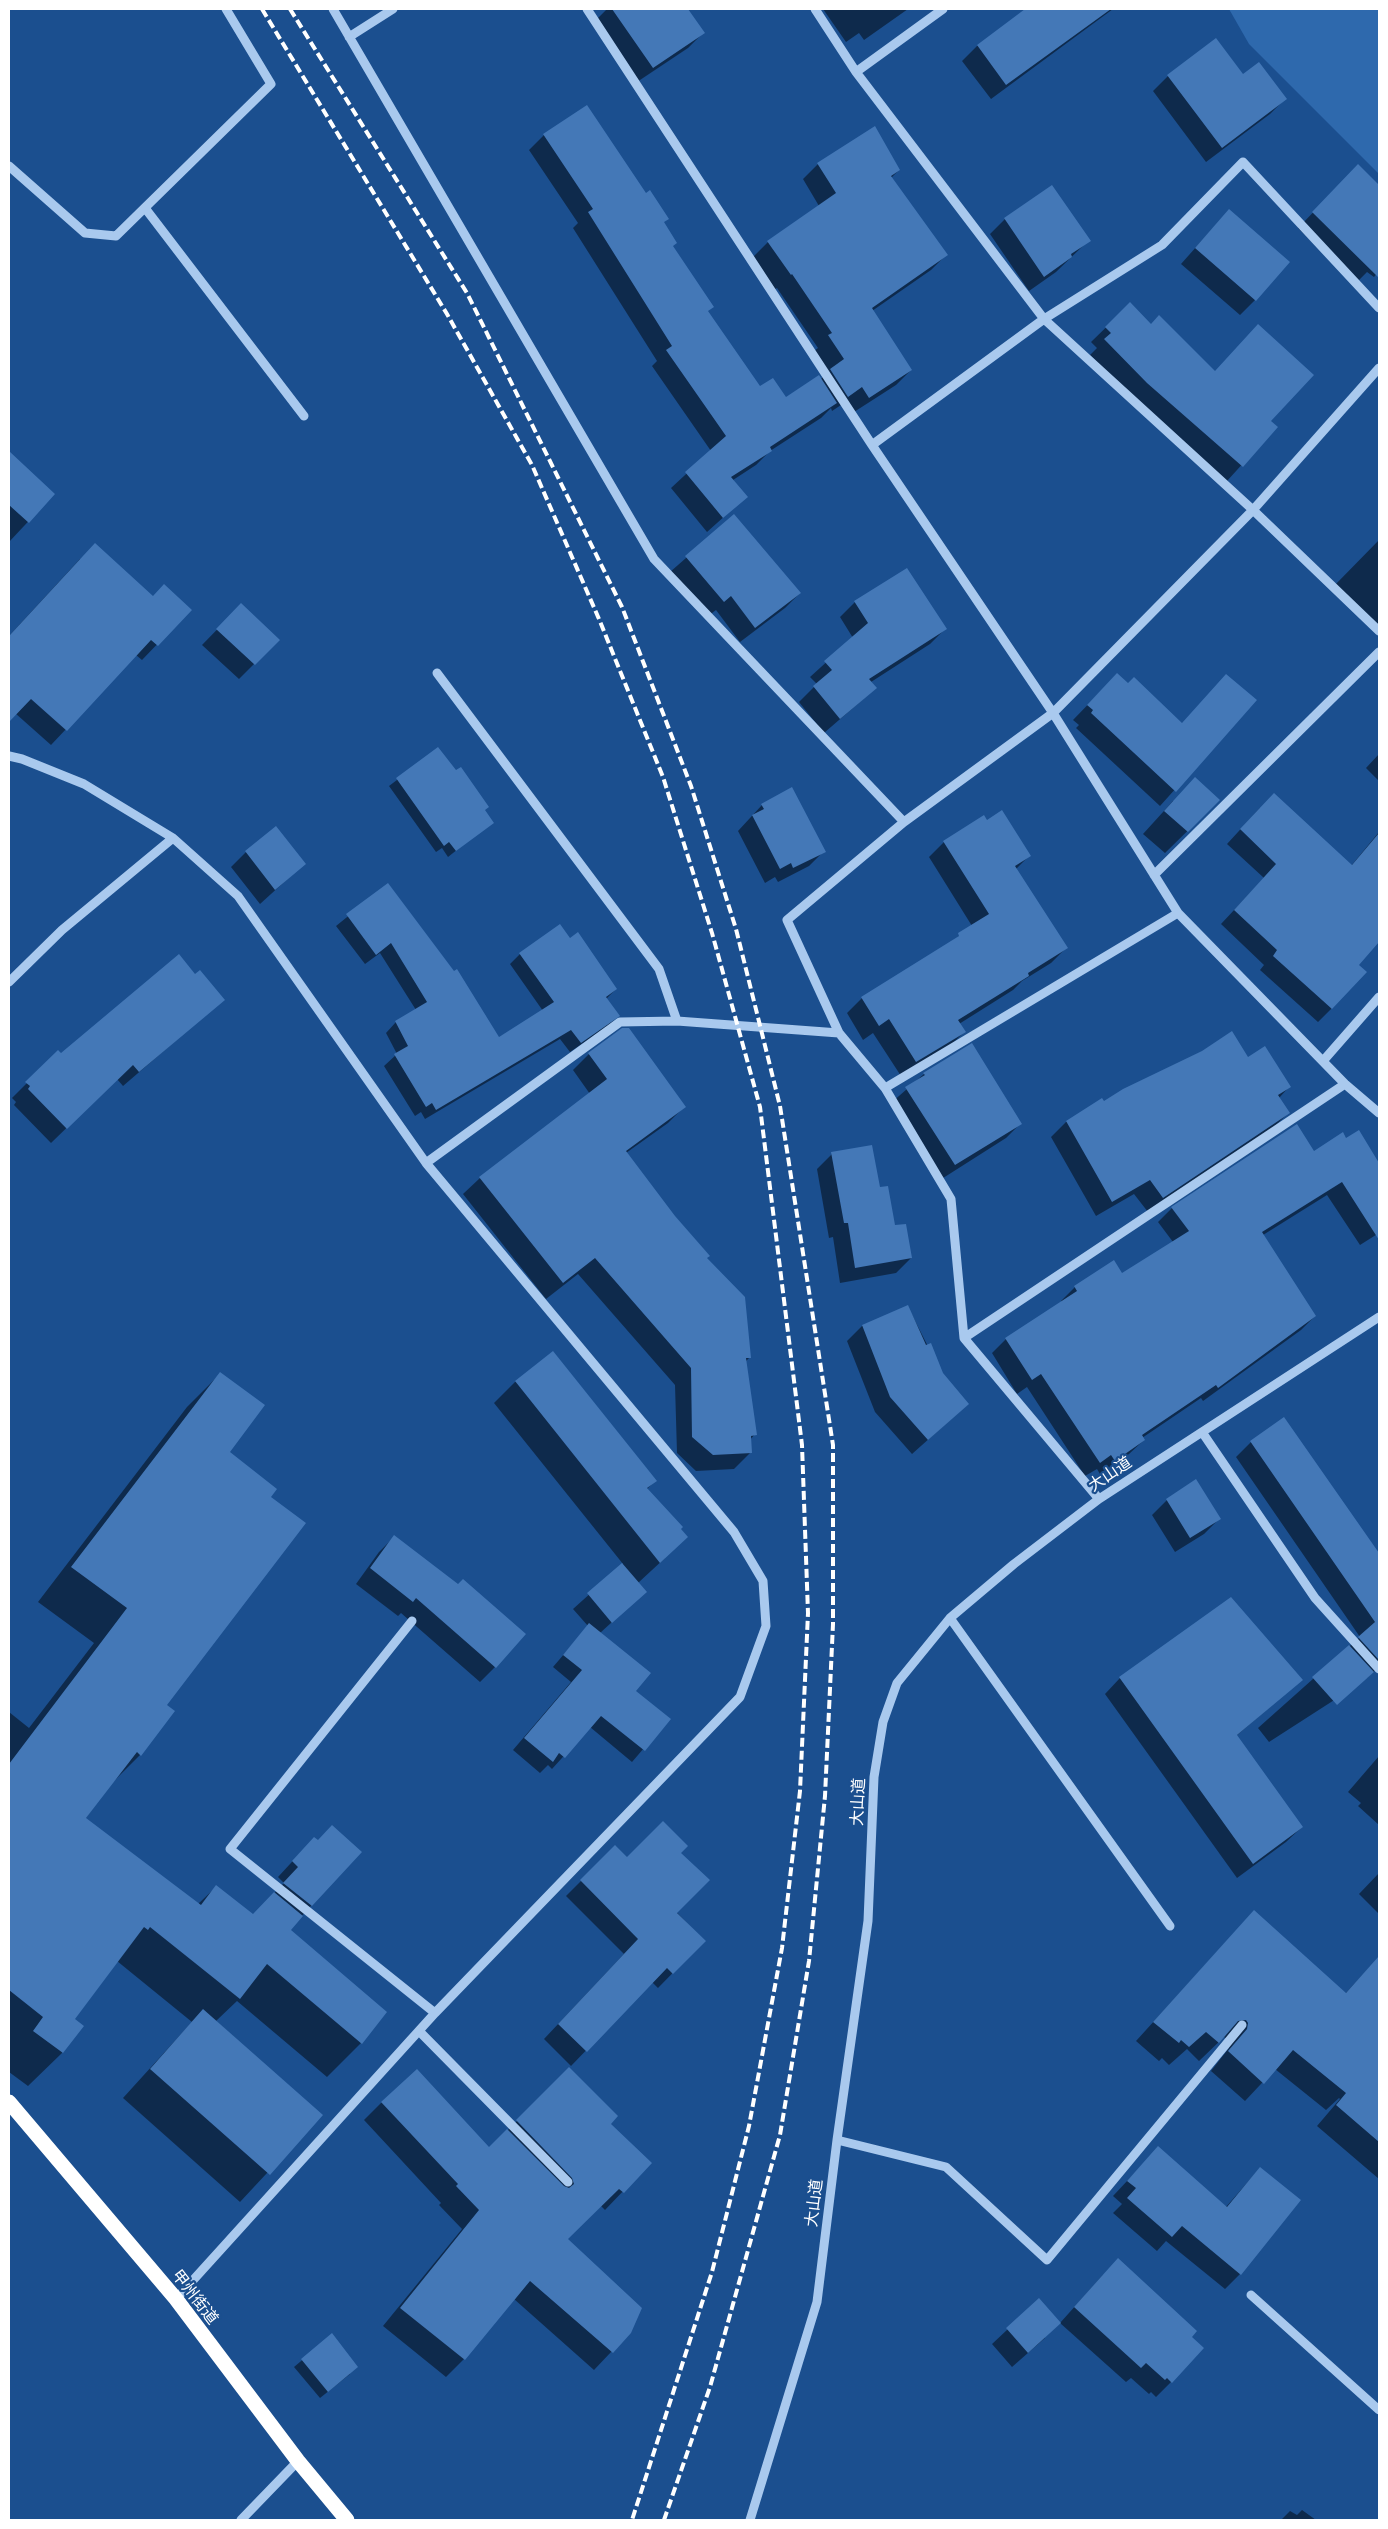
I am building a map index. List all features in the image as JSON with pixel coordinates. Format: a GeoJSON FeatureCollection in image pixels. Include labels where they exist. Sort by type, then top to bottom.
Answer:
{"type":"FeatureCollection","features":[{"type":"Feature","properties":{"kind":"highway","name":"甲州街道"},"geometry":{"type":"LineString","coordinates":[[9,2102],[176,2300],[298,2461],[347,2520]]}},
{"type":"Feature","properties":{"kind":"street"},"geometry":{"type":"LineString","coordinates":[[9,166],[85,233],[116,236],[271,84],[226,9]]}},
{"type":"Feature","properties":{"kind":"street"},"geometry":{"type":"LineString","coordinates":[[333,9],[654,559],[904,822]]}},
{"type":"Feature","properties":{"kind":"street"},"geometry":{"type":"LineString","coordinates":[[349,36],[393,9]]}},
{"type":"Feature","properties":{"kind":"street"},"geometry":{"type":"LineString","coordinates":[[587,9],[872,445],[1054,713],[1178,913],[1345,1084],[1379,1113]]}},
{"type":"Feature","properties":{"kind":"street"},"geometry":{"type":"LineString","coordinates":[[815,9],[856,72],[1044,319],[1253,510],[1379,631]]}},
{"type":"Feature","properties":{"kind":"street"},"geometry":{"type":"LineString","coordinates":[[856,72],[943,9]]}},
{"type":"Feature","properties":{"kind":"street"},"geometry":{"type":"LineString","coordinates":[[872,445],[1044,319],[1162,245],[1243,162],[1379,308]]}},
{"type":"Feature","properties":{"kind":"street"},"geometry":{"type":"LineString","coordinates":[[145,208],[304,416]]}},
{"type":"Feature","properties":{"kind":"street"},"geometry":{"type":"LineString","coordinates":[[1098,1499],[964,1338],[951,1199],[885,1088],[839,1033],[787,920],[904,822],[1054,713],[1253,510],[1379,368]]}},
{"type":"Feature","properties":{"kind":"street"},"geometry":{"type":"LineString","coordinates":[[1154,875],[1379,652]]}},
{"type":"Feature","properties":{"kind":"street"},"geometry":{"type":"LineString","coordinates":[[437,673],[659,969],[677,1022]]}},
{"type":"Feature","properties":{"kind":"street"},"geometry":{"type":"LineString","coordinates":[[9,756],[22,759],[84,784],[173,838],[238,896],[426,1164],[734,1532],[762,1581],[766,1626],[740,1697],[435,2013],[176,2300]]}},
{"type":"Feature","properties":{"kind":"street"},"geometry":{"type":"LineString","coordinates":[[9,982],[62,930],[173,838]]}},
{"type":"Feature","properties":{"kind":"street"},"geometry":{"type":"LineString","coordinates":[[885,1088],[1178,913]]}},
{"type":"Feature","properties":{"kind":"street"},"geometry":{"type":"LineString","coordinates":[[1323,1061],[1379,997]]}},
{"type":"Feature","properties":{"kind":"street"},"geometry":{"type":"LineString","coordinates":[[426,1164],[620,1022],[677,1022],[839,1033]]}},
{"type":"Feature","properties":{"kind":"street"},"geometry":{"type":"LineString","coordinates":[[964,1338],[1345,1084]]}},
{"type":"Feature","properties":{"kind":"street","name":"大山道"},"geometry":{"type":"LineString","coordinates":[[750,2520],[818,2302],[837,2140],[868,1921],[874,1777],[884,1722],[897,1683],[950,1618],[1014,1564],[1098,1499],[1379,1317]]}},
{"type":"Feature","properties":{"kind":"street"},"geometry":{"type":"LineString","coordinates":[[1202,1432],[1315,1598],[1379,1669]]}},
{"type":"Feature","properties":{"kind":"street"},"geometry":{"type":"LineString","coordinates":[[950,1618],[1170,1926]]}},
{"type":"Feature","properties":{"kind":"street"},"geometry":{"type":"LineString","coordinates":[[412,1621],[230,1849],[435,2013]]}},
{"type":"Feature","properties":{"kind":"street"},"geometry":{"type":"LineString","coordinates":[[837,2140],[946,2167],[1047,2260],[1242,2025]]}},
{"type":"Feature","properties":{"kind":"street"},"geometry":{"type":"LineString","coordinates":[[419,2031],[568,2182]]}},
{"type":"Feature","properties":{"kind":"street"},"geometry":{"type":"LineString","coordinates":[[1251,2295],[1379,2410]]}},
{"type":"Feature","properties":{"kind":"street"},"geometry":{"type":"LineString","coordinates":[[242,2520],[298,2461]]}},
{"type":"Feature","properties":{"kind":"shaded area"},"geometry":{"type":"Polygon","coordinates":[[[1229,9],[1379,9],[1379,174],[1249,44],[1229,9]]]}},
{"type":"Feature","properties":{"kind":"building"},"geometry":{"type":"Polygon","coordinates":[[[612,9],[688,9],[705,33],[653,68],[612,9]]]}},
{"type":"Feature","properties":{"kind":"building"},"geometry":{"type":"Polygon","coordinates":[[[1025,9],[1111,9],[1006,85],[977,45],[1025,9]]]}},
{"type":"Feature","properties":{"kind":"building"},"geometry":{"type":"Polygon","coordinates":[[[1216,38],[1243,74],[1259,62],[1287,99],[1222,148],[1167,75],[1216,38]]]}},
{"type":"Feature","properties":{"kind":"building"},"geometry":{"type":"Polygon","coordinates":[[[587,105],[646,193],[650,190],[669,219],[664,222],[677,243],[673,246],[714,307],[708,311],[760,386],[773,378],[786,397],[819,375],[837,403],[770,447],[772,451],[731,477],[748,497],[723,518],[685,472],[726,436],[666,350],[672,346],[588,212],[593,209],[543,134],[587,105]]]}},
{"type":"Feature","properties":{"kind":"building"},"geometry":{"type":"Polygon","coordinates":[[[875,126],[900,170],[891,176],[948,255],[872,308],[912,370],[869,398],[862,387],[848,397],[830,369],[844,359],[828,335],[832,333],[767,241],[836,193],[817,163],[875,126]]]}},
{"type":"Feature","properties":{"kind":"building"},"geometry":{"type":"Polygon","coordinates":[[[1358,164],[1379,185],[1379,278],[1312,212],[1358,164]]]}},
{"type":"Feature","properties":{"kind":"building"},"geometry":{"type":"Polygon","coordinates":[[[1052,185],[1091,241],[1071,254],[1072,257],[1044,277],[1004,218],[1052,185]]]}},
{"type":"Feature","properties":{"kind":"building"},"geometry":{"type":"Polygon","coordinates":[[[1229,209],[1290,262],[1256,301],[1195,248],[1229,209]]]}},
{"type":"Feature","properties":{"kind":"building"},"geometry":{"type":"Polygon","coordinates":[[[1130,302],[1151,324],[1159,315],[1215,371],[1258,324],[1314,375],[1271,421],[1278,427],[1243,467],[1147,383],[1104,339],[1111,333],[1105,327],[1130,302]]]}},
{"type":"Feature","properties":{"kind":"building"},"geometry":{"type":"Polygon","coordinates":[[[9,451],[55,494],[29,523],[9,505],[9,451]]]}},
{"type":"Feature","properties":{"kind":"building"},"geometry":{"type":"Polygon","coordinates":[[[734,514],[801,593],[755,628],[731,596],[724,602],[685,556],[734,514]]]}},
{"type":"Feature","properties":{"kind":"building"},"geometry":{"type":"Polygon","coordinates":[[[95,543],[153,596],[164,584],[192,610],[158,646],[151,640],[67,731],[31,699],[9,722],[9,636],[95,543]]]}},
{"type":"Feature","properties":{"kind":"building"},"geometry":{"type":"Polygon","coordinates":[[[907,568],[947,629],[869,679],[877,688],[840,719],[813,686],[832,670],[824,661],[868,623],[854,601],[907,568]]]}},
{"type":"Feature","properties":{"kind":"building"},"geometry":{"type":"Polygon","coordinates":[[[241,603],[280,640],[255,665],[216,629],[241,603]]]}},
{"type":"Feature","properties":{"kind":"building"},"geometry":{"type":"Polygon","coordinates":[[[1117,673],[1128,683],[1134,677],[1182,723],[1226,674],[1257,700],[1176,792],[1091,713],[1093,710],[1087,705],[1117,673]]]}},
{"type":"Feature","properties":{"kind":"building"},"geometry":{"type":"Polygon","coordinates":[[[438,747],[456,770],[461,767],[489,807],[485,810],[494,823],[456,851],[449,842],[444,846],[396,778],[438,747]]]}},
{"type":"Feature","properties":{"kind":"building"},"geometry":{"type":"Polygon","coordinates":[[[1195,777],[1220,800],[1188,832],[1164,811],[1195,777]]]}},
{"type":"Feature","properties":{"kind":"building"},"geometry":{"type":"Polygon","coordinates":[[[792,787],[826,852],[793,868],[791,863],[780,869],[752,815],[764,809],[761,804],[792,787]]]}},
{"type":"Feature","properties":{"kind":"building"},"geometry":{"type":"Polygon","coordinates":[[[1274,793],[1352,865],[1379,833],[1379,942],[1359,965],[1367,972],[1332,1009],[1273,956],[1277,950],[1234,910],[1276,864],[1240,829],[1274,793]]]}},
{"type":"Feature","properties":{"kind":"building"},"geometry":{"type":"Polygon","coordinates":[[[1002,810],[1031,856],[1015,866],[1068,948],[1028,973],[1029,976],[958,1020],[966,1032],[916,1062],[889,1019],[879,1026],[861,997],[959,936],[958,933],[989,914],[943,841],[984,815],[987,820],[1002,810]]]}},
{"type":"Feature","properties":{"kind":"building"},"geometry":{"type":"Polygon","coordinates":[[[276,826],[306,864],[275,890],[245,851],[276,826]]]}},
{"type":"Feature","properties":{"kind":"building"},"geometry":{"type":"Polygon","coordinates":[[[388,883],[454,971],[457,969],[499,1037],[554,1002],[519,953],[560,924],[570,938],[578,932],[617,989],[606,997],[620,1016],[581,1043],[571,1030],[436,1110],[432,1103],[426,1107],[394,1054],[408,1046],[395,1021],[427,1002],[391,943],[376,955],[346,914],[388,883]]]}},
{"type":"Feature","properties":{"kind":"building"},"geometry":{"type":"Polygon","coordinates":[[[179,954],[195,974],[200,970],[225,1000],[139,1072],[133,1065],[67,1129],[28,1089],[30,1086],[25,1082],[58,1050],[61,1053],[179,954]]]}},
{"type":"Feature","properties":{"kind":"building"},"geometry":{"type":"Polygon","coordinates":[[[622,1028],[629,1028],[686,1107],[626,1151],[675,1216],[710,1256],[707,1258],[745,1297],[751,1358],[746,1358],[757,1435],[751,1436],[752,1453],[713,1455],[692,1437],[691,1368],[595,1258],[563,1283],[479,1177],[607,1079],[588,1053],[622,1028]]]}},
{"type":"Feature","properties":{"kind":"building"},"geometry":{"type":"Polygon","coordinates":[[[1232,1031],[1248,1057],[1265,1046],[1291,1087],[1278,1095],[1290,1113],[1163,1198],[1150,1180],[1112,1202],[1066,1121],[1102,1098],[1104,1101],[1123,1089],[1202,1051],[1232,1031]]]}},
{"type":"Feature","properties":{"kind":"building"},"geometry":{"type":"Polygon","coordinates":[[[972,1043],[1022,1124],[955,1165],[905,1087],[925,1075],[923,1073],[972,1043]]]}},
{"type":"Feature","properties":{"kind":"building"},"geometry":{"type":"Polygon","coordinates":[[[1297,1124],[1314,1151],[1343,1132],[1346,1138],[1359,1130],[1379,1163],[1379,1240],[1342,1182],[1262,1232],[1316,1316],[1218,1388],[1216,1385],[1142,1435],[1145,1440],[1115,1461],[1111,1455],[1100,1463],[1041,1374],[1032,1380],[1005,1338],[1077,1291],[1074,1286],[1114,1260],[1122,1273],[1189,1231],[1171,1207],[1297,1124]]]}},
{"type":"Feature","properties":{"kind":"building"},"geometry":{"type":"Polygon","coordinates":[[[872,1145],[880,1187],[888,1186],[895,1225],[906,1224],[912,1258],[855,1268],[848,1223],[844,1223],[831,1152],[872,1145]]]}},
{"type":"Feature","properties":{"kind":"building"},"geometry":{"type":"Polygon","coordinates":[[[908,1305],[926,1345],[931,1343],[943,1373],[969,1404],[928,1440],[890,1397],[862,1325],[908,1305]]]}},
{"type":"Feature","properties":{"kind":"building"},"geometry":{"type":"Polygon","coordinates":[[[553,1351],[657,1481],[647,1488],[683,1527],[681,1529],[688,1537],[660,1563],[515,1381],[553,1351]]]}},
{"type":"Feature","properties":{"kind":"building"},"geometry":{"type":"Polygon","coordinates":[[[220,1372],[265,1405],[230,1452],[277,1489],[271,1497],[306,1523],[167,1705],[175,1711],[141,1756],[137,1752],[86,1818],[201,1905],[216,1885],[253,1914],[274,1892],[303,1916],[291,1930],[387,2012],[362,2044],[267,1964],[240,1999],[150,1927],[148,1930],[144,1927],[75,2019],[84,2026],[63,2053],[33,2031],[43,2017],[9,1990],[9,1764],[127,1608],[71,1567],[220,1372]]]}},
{"type":"Feature","properties":{"kind":"building"},"geometry":{"type":"Polygon","coordinates":[[[1284,1417],[1379,1553],[1379,1660],[1358,1637],[1375,1622],[1250,1441],[1284,1417]]]}},
{"type":"Feature","properties":{"kind":"building"},"geometry":{"type":"Polygon","coordinates":[[[1196,1479],[1221,1519],[1190,1538],[1166,1499],[1196,1479]]]}},
{"type":"Feature","properties":{"kind":"building"},"geometry":{"type":"Polygon","coordinates":[[[394,1535],[458,1584],[463,1579],[526,1634],[496,1668],[416,1598],[413,1602],[370,1568],[394,1535]]]}},
{"type":"Feature","properties":{"kind":"building"},"geometry":{"type":"Polygon","coordinates":[[[622,1563],[647,1592],[612,1623],[587,1593],[622,1563]]]}},
{"type":"Feature","properties":{"kind":"building"},"geometry":{"type":"Polygon","coordinates":[[[1231,1597],[1303,1680],[1237,1735],[1303,1827],[1253,1864],[1119,1677],[1231,1597]]]}},
{"type":"Feature","properties":{"kind":"building"},"geometry":{"type":"Polygon","coordinates":[[[589,1623],[651,1673],[636,1691],[671,1719],[645,1751],[601,1716],[565,1758],[559,1753],[553,1762],[524,1738],[582,1670],[563,1655],[589,1623]]]}},
{"type":"Feature","properties":{"kind":"building"},"geometry":{"type":"Polygon","coordinates":[[[1349,1645],[1374,1672],[1337,1705],[1312,1677],[1349,1645]]]}},
{"type":"Feature","properties":{"kind":"building"},"geometry":{"type":"Polygon","coordinates":[[[663,1821],[688,1846],[681,1853],[710,1880],[677,1913],[706,1941],[673,1974],[667,1968],[587,2052],[558,2024],[638,1939],[580,1880],[615,1845],[627,1857],[663,1821]]]}},
{"type":"Feature","properties":{"kind":"building"},"geometry":{"type":"Polygon","coordinates":[[[332,1825],[362,1852],[312,1906],[283,1883],[298,1867],[292,1861],[314,1837],[318,1840],[332,1825]]]}},
{"type":"Feature","properties":{"kind":"building"},"geometry":{"type":"Polygon","coordinates":[[[1254,1910],[1346,1993],[1379,1956],[1379,2142],[1336,2105],[1346,2093],[1293,2050],[1264,2084],[1228,2051],[1247,2029],[1248,2023],[1246,2020],[1238,2021],[1219,2043],[1206,2032],[1189,2047],[1181,2040],[1179,2043],[1153,2022],[1254,1910]]]}},
{"type":"Feature","properties":{"kind":"building"},"geometry":{"type":"Polygon","coordinates":[[[203,2009],[323,2115],[270,2175],[150,2069],[203,2009]]]}},
{"type":"Feature","properties":{"kind":"building"},"geometry":{"type":"Polygon","coordinates":[[[569,2067],[618,2116],[611,2124],[652,2163],[624,2193],[619,2189],[568,2239],[642,2308],[631,2333],[613,2353],[530,2281],[465,2360],[400,2308],[479,2210],[456,2186],[458,2184],[381,2102],[417,2069],[489,2147],[507,2129],[564,2186],[569,2188],[574,2184],[572,2178],[516,2120],[569,2067]]]}},
{"type":"Feature","properties":{"kind":"building"},"geometry":{"type":"Polygon","coordinates":[[[1158,2146],[1227,2207],[1260,2167],[1301,2200],[1241,2275],[1182,2226],[1172,2237],[1127,2198],[1136,2188],[1127,2181],[1158,2146]]]}},
{"type":"Feature","properties":{"kind":"building"},"geometry":{"type":"Polygon","coordinates":[[[1118,2258],[1197,2331],[1192,2337],[1204,2348],[1172,2383],[1167,2378],[1165,2380],[1146,2363],[1141,2368],[1074,2307],[1118,2258]]]}},
{"type":"Feature","properties":{"kind":"building"},"geometry":{"type":"Polygon","coordinates":[[[1039,2298],[1061,2323],[1028,2353],[1006,2328],[1039,2298]]]}},
{"type":"Feature","properties":{"kind":"building"},"geometry":{"type":"Polygon","coordinates":[[[332,2333],[358,2367],[328,2392],[301,2359],[332,2333]]]}},
{"type":"Feature","properties":{"kind":"railway"},"geometry":{"type":"LineString","coordinates":[[262,9],[447,314],[532,465],[599,619],[663,777],[712,933],[760,1107],[802,1445],[808,1613],[800,1791],[782,1948],[749,2126],[712,2272],[632,2520]]}},
{"type":"Feature","properties":{"kind":"railway"},"geometry":{"type":"LineString","coordinates":[[290,9],[467,293],[622,607],[691,786],[736,929],[780,1106],[833,1445],[833,1624],[825,1796],[809,1961],[780,2135],[710,2387],[664,2520]]}}]}
